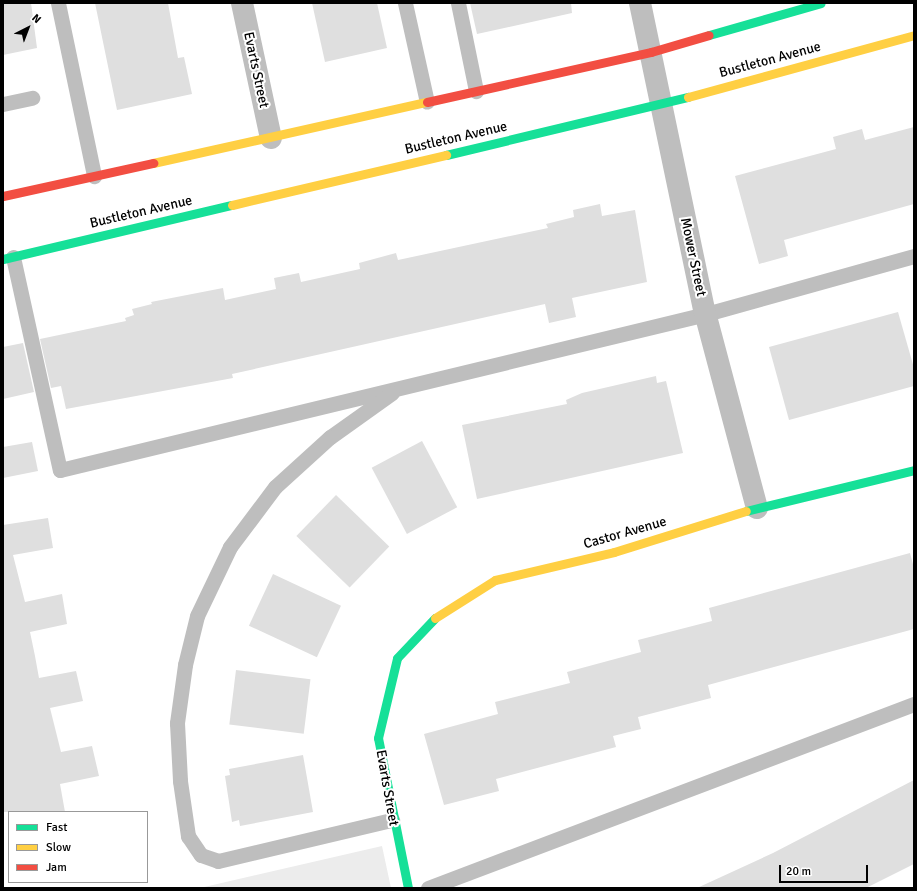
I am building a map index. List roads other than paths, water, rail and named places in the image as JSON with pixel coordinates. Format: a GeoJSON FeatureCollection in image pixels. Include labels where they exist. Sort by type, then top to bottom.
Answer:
{"type":"FeatureCollection","features":[{"type":"Feature","properties":{"kind":"main road"},"geometry":{"type":"LineString","coordinates":[[3,196],[271,138],[651,52],[786,7],[821,3]]}},
{"type":"Feature","properties":{"kind":"main road","name":"Bustleton Avenue"},"geometry":{"type":"LineString","coordinates":[[8,258],[662,104],[914,35]]}},
{"type":"Feature","properties":{"kind":"main road","name":"Castor Avenue"},"geometry":{"type":"LineString","coordinates":[[388,687],[397,658],[433,620],[495,580],[614,552],[757,508],[914,470]]}},
{"type":"Feature","properties":{"kind":"main road","name":"Evarts Street"},"geometry":{"type":"LineString","coordinates":[[388,687],[378,738],[392,820],[408,888]]}},
{"type":"Feature","properties":{"kind":"street","name":"Evarts Street"},"geometry":{"type":"LineString","coordinates":[[242,3],[271,138]]}},
{"type":"Feature","properties":{"kind":"street","name":"Mower Street"},"geometry":{"type":"LineString","coordinates":[[640,3],[706,314],[757,508]]}},
{"type":"Feature","properties":{"kind":"lane"},"geometry":{"type":"LineString","coordinates":[[58,3],[94,176]]}},
{"type":"Feature","properties":{"kind":"lane"},"geometry":{"type":"LineString","coordinates":[[405,3],[427,102]]}},
{"type":"Feature","properties":{"kind":"lane"},"geometry":{"type":"LineString","coordinates":[[458,3],[476,91]]}},
{"type":"Feature","properties":{"kind":"lane"},"geometry":{"type":"LineString","coordinates":[[3,104],[32,98]]}},
{"type":"Feature","properties":{"kind":"lane"},"geometry":{"type":"LineString","coordinates":[[8,258],[60,470],[706,314],[914,256]]}},
{"type":"Feature","properties":{"kind":"lane"},"geometry":{"type":"LineString","coordinates":[[392,820],[218,861],[201,855],[188,836],[180,781],[178,723],[185,665],[197,616],[230,546],[275,487],[330,437],[397,389]]}},
{"type":"Feature","properties":{"kind":"lane"},"geometry":{"type":"LineString","coordinates":[[428,888],[914,704]]}}]}
